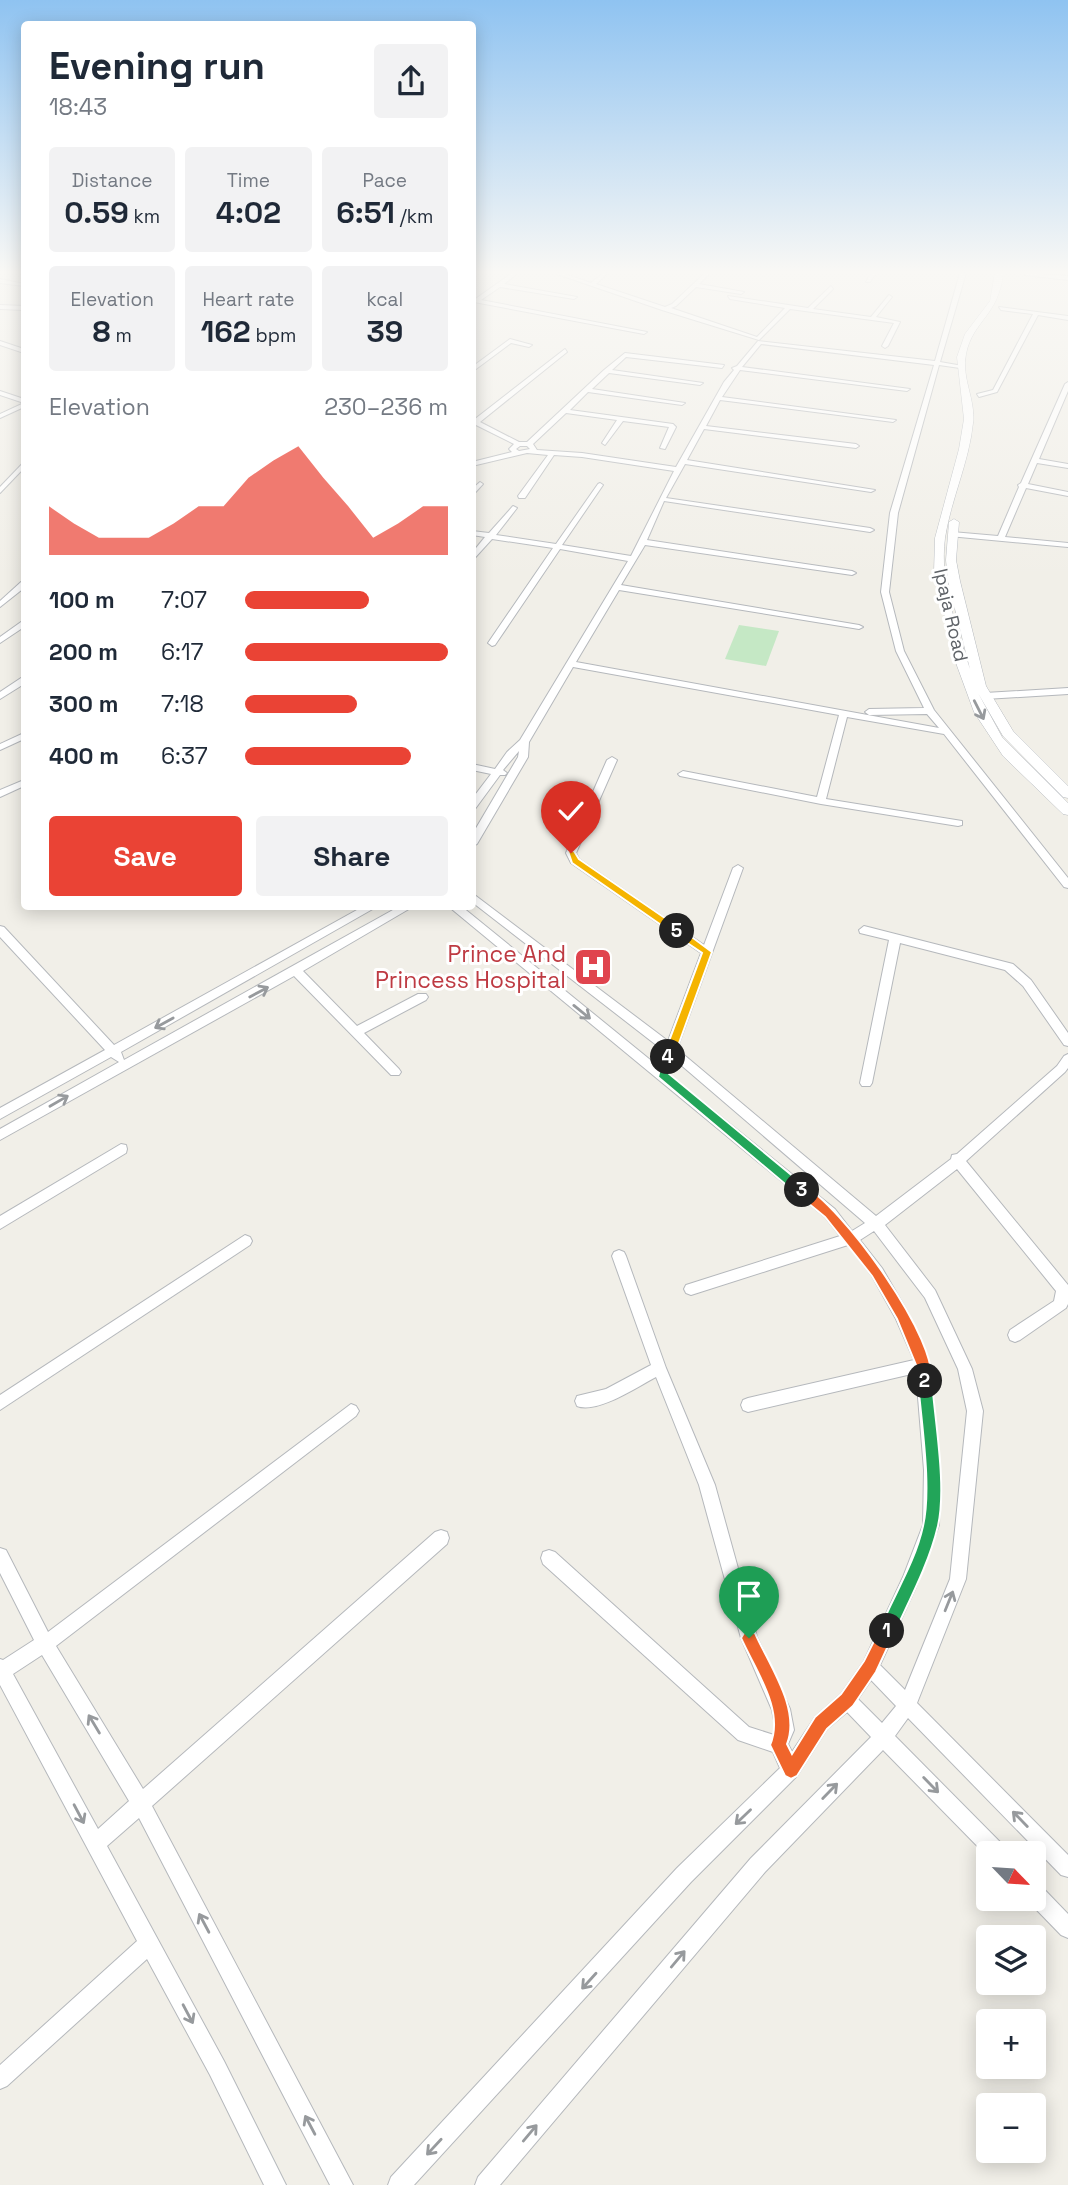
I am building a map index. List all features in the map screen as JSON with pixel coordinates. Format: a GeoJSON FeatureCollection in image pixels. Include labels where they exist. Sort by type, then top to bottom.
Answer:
{"type":"FeatureCollection","features":[{"type":"Feature","properties":{"kind":"main road","name":"Ipaja Road"},"geometry":{"type":"LineString","coordinates":[[963,375],[969,398],[969,421],[940,538],[941,580],[971,693],[980,714],[1015,761],[1068,811]]}},
{"type":"Feature","properties":{"kind":"main road","name":"Ipaja Road"},"geometry":{"type":"LineString","coordinates":[[972,375],[979,395],[979,414],[951,534],[954,582],[985,696],[1023,752],[1068,794]]}},
{"type":"Feature","properties":{"kind":"main road"},"geometry":{"type":"LineString","coordinates":[[941,580],[954,582]]}},
{"type":"Feature","properties":{"kind":"street"},"geometry":{"type":"LineString","coordinates":[[476,420],[534,375]]}},
{"type":"Feature","properties":{"kind":"street"},"geometry":{"type":"LineString","coordinates":[[531,448],[602,375]]}},
{"type":"Feature","properties":{"kind":"street"},"geometry":{"type":"LineString","coordinates":[[637,375],[700,383]]}},
{"type":"Feature","properties":{"kind":"street"},"geometry":{"type":"LineString","coordinates":[[476,801],[497,772],[524,743],[643,542],[662,499],[732,375]]}},
{"type":"Feature","properties":{"kind":"street"},"geometry":{"type":"LineString","coordinates":[[796,375],[907,388]]}},
{"type":"Feature","properties":{"kind":"street"},"geometry":{"type":"LineString","coordinates":[[934,375],[894,513],[885,592],[900,651],[930,711],[1068,886]]}},
{"type":"Feature","properties":{"kind":"street"},"geometry":{"type":"LineString","coordinates":[[979,395],[995,391],[1003,375]]}},
{"type":"Feature","properties":{"kind":"street"},"geometry":{"type":"LineString","coordinates":[[1000,539],[1021,485],[1068,384]]}},
{"type":"Feature","properties":{"kind":"street"},"geometry":{"type":"LineString","coordinates":[[586,390],[682,403]]}},
{"type":"Feature","properties":{"kind":"street"},"geometry":{"type":"LineString","coordinates":[[0,393],[21,402]]}},
{"type":"Feature","properties":{"kind":"street"},"geometry":{"type":"LineString","coordinates":[[719,398],[893,420]]}},
{"type":"Feature","properties":{"kind":"street"},"geometry":{"type":"LineString","coordinates":[[0,416],[21,405]]}},
{"type":"Feature","properties":{"kind":"street"},"geometry":{"type":"LineString","coordinates":[[565,411],[673,427],[663,447]]}},
{"type":"Feature","properties":{"kind":"street"},"geometry":{"type":"LineString","coordinates":[[605,443],[621,419]]}},
{"type":"Feature","properties":{"kind":"street"},"geometry":{"type":"LineString","coordinates":[[476,422],[516,449]]}},
{"type":"Feature","properties":{"kind":"street"},"geometry":{"type":"LineString","coordinates":[[701,427],[856,446]]}},
{"type":"Feature","properties":{"kind":"street"},"geometry":{"type":"LineString","coordinates":[[531,448],[552,454],[582,456]]}},
{"type":"Feature","properties":{"kind":"street"},"geometry":{"type":"LineString","coordinates":[[476,462],[516,449],[531,448],[679,470]]}},
{"type":"Feature","properties":{"kind":"street"},"geometry":{"type":"LineString","coordinates":[[522,496],[552,454]]}},
{"type":"Feature","properties":{"kind":"street"},"geometry":{"type":"LineString","coordinates":[[1034,460],[1068,466]]}},
{"type":"Feature","properties":{"kind":"street"},"geometry":{"type":"LineString","coordinates":[[685,462],[871,490]]}},
{"type":"Feature","properties":{"kind":"street"},"geometry":{"type":"LineString","coordinates":[[0,491],[21,467]]}},
{"type":"Feature","properties":{"kind":"street"},"geometry":{"type":"LineString","coordinates":[[476,489],[480,484]]}},
{"type":"Feature","properties":{"kind":"street"},"geometry":{"type":"LineString","coordinates":[[492,643],[600,485]]}},
{"type":"Feature","properties":{"kind":"street"},"geometry":{"type":"LineString","coordinates":[[1021,485],[1068,494]]}},
{"type":"Feature","properties":{"kind":"street"},"geometry":{"type":"LineString","coordinates":[[662,499],[870,530]]}},
{"type":"Feature","properties":{"kind":"street"},"geometry":{"type":"LineString","coordinates":[[476,554],[513,508]]}},
{"type":"Feature","properties":{"kind":"street"},"geometry":{"type":"LineString","coordinates":[[476,534],[633,559]]}},
{"type":"Feature","properties":{"kind":"street"},"geometry":{"type":"LineString","coordinates":[[951,534],[1068,545]]}},
{"type":"Feature","properties":{"kind":"street"},"geometry":{"type":"LineString","coordinates":[[643,542],[852,573]]}},
{"type":"Feature","properties":{"kind":"street"},"geometry":{"type":"LineString","coordinates":[[0,605],[21,587]]}},
{"type":"Feature","properties":{"kind":"street"},"geometry":{"type":"LineString","coordinates":[[616,587],[859,627]]}},
{"type":"Feature","properties":{"kind":"street"},"geometry":{"type":"LineString","coordinates":[[0,641],[21,626]]}},
{"type":"Feature","properties":{"kind":"street"},"geometry":{"type":"LineString","coordinates":[[570,664],[947,732]]}},
{"type":"Feature","properties":{"kind":"street"},"geometry":{"type":"LineString","coordinates":[[0,695],[21,682]]}},
{"type":"Feature","properties":{"kind":"street"},"geometry":{"type":"LineString","coordinates":[[985,696],[1068,691]]}},
{"type":"Feature","properties":{"kind":"street"},"geometry":{"type":"LineString","coordinates":[[844,712],[930,711]]}},
{"type":"Feature","properties":{"kind":"street"},"geometry":{"type":"LineString","coordinates":[[821,801],[844,712]]}},
{"type":"Feature","properties":{"kind":"street"},"geometry":{"type":"LineString","coordinates":[[0,747],[21,737]]}},
{"type":"Feature","properties":{"kind":"street"},"geometry":{"type":"LineString","coordinates":[[476,837],[523,757],[524,743]]}},
{"type":"Feature","properties":{"kind":"street"},"geometry":{"type":"LineString","coordinates":[[612,760],[571,853],[575,861],[707,952]]}},
{"type":"Feature","properties":{"kind":"street"},"geometry":{"type":"LineString","coordinates":[[476,768],[513,775]]}},
{"type":"Feature","properties":{"kind":"street"},"geometry":{"type":"LineString","coordinates":[[682,774],[821,801],[958,823]]}},
{"type":"Feature","properties":{"kind":"street"},"geometry":{"type":"LineString","coordinates":[[0,794],[21,784]]}},
{"type":"Feature","properties":{"kind":"street"},"geometry":{"type":"LineString","coordinates":[[662,1074],[738,868]]}},
{"type":"Feature","properties":{"kind":"street"},"geometry":{"type":"LineString","coordinates":[[476,899],[670,1051],[876,1224],[930,1294],[965,1369],[975,1411],[958,1579],[908,1704],[884,1736],[758,1864],[486,2185]]}},
{"type":"Feature","properties":{"kind":"street"},"geometry":{"type":"LineString","coordinates":[[0,1114],[366,910]]}},
{"type":"Feature","properties":{"kind":"street"},"geometry":{"type":"LineString","coordinates":[[0,1135],[124,1063],[297,972],[402,910]]}},
{"type":"Feature","properties":{"kind":"street"},"geometry":{"type":"LineString","coordinates":[[399,2185],[684,1875],[791,1770],[821,1723],[847,1700],[870,1667],[910,1581],[931,1525],[932,1470],[923,1365],[902,1316],[877,1272],[852,1238],[830,1213],[458,910]]}},
{"type":"Feature","properties":{"kind":"street"},"geometry":{"type":"LineString","coordinates":[[0,930],[124,1063]]}},
{"type":"Feature","properties":{"kind":"street"},"geometry":{"type":"LineString","coordinates":[[864,930],[1009,967],[1027,983],[1068,1042]]}},
{"type":"Feature","properties":{"kind":"street"},"geometry":{"type":"LineString","coordinates":[[866,1083],[895,938]]}},
{"type":"Feature","properties":{"kind":"street"},"geometry":{"type":"LineString","coordinates":[[297,972],[395,1072]]}},
{"type":"Feature","properties":{"kind":"street"},"geometry":{"type":"LineString","coordinates":[[355,1033],[422,998]]}},
{"type":"Feature","properties":{"kind":"street"},"geometry":{"type":"LineString","coordinates":[[691,1289],[852,1238],[876,1224],[957,1159],[1061,1069],[1068,1059]]}},
{"type":"Feature","properties":{"kind":"street"},"geometry":{"type":"LineString","coordinates":[[0,1223],[121,1149]]}},
{"type":"Feature","properties":{"kind":"street"},"geometry":{"type":"LineString","coordinates":[[957,1159],[1063,1289],[1061,1304],[1015,1335]]}},
{"type":"Feature","properties":{"kind":"street"},"geometry":{"type":"LineString","coordinates":[[0,1403],[245,1241]]}},
{"type":"Feature","properties":{"kind":"street"},"geometry":{"type":"LineString","coordinates":[[619,1256],[659,1368],[707,1485],[749,1638],[781,1709],[785,1730],[779,1745]]}},
{"type":"Feature","properties":{"kind":"street"},"geometry":{"type":"LineString","coordinates":[[748,1405],[923,1365]]}},
{"type":"Feature","properties":{"kind":"street"},"geometry":{"type":"LineString","coordinates":[[582,1401],[608,1395],[659,1368]]}},
{"type":"Feature","properties":{"kind":"street"},"geometry":{"type":"LineString","coordinates":[[275,2185],[150,1943],[1,1670],[45,1644],[352,1411]]}},
{"type":"Feature","properties":{"kind":"street"},"geometry":{"type":"LineString","coordinates":[[95,1844],[441,1538]]}},
{"type":"Feature","properties":{"kind":"street"},"geometry":{"type":"LineString","coordinates":[[0,1556],[45,1644],[142,1805],[342,2185]]}},
{"type":"Feature","properties":{"kind":"street"},"geometry":{"type":"LineString","coordinates":[[550,1558],[744,1734],[779,1745],[791,1770]]}},
{"type":"Feature","properties":{"kind":"street"},"geometry":{"type":"LineString","coordinates":[[870,1667],[1068,1868]]}},
{"type":"Feature","properties":{"kind":"street"},"geometry":{"type":"LineString","coordinates":[[847,1700],[985,1841]]}},
{"type":"Feature","properties":{"kind":"street"},"geometry":{"type":"LineString","coordinates":[[1046,1905],[1068,1928]]}},
{"type":"Feature","properties":{"kind":"street"},"geometry":{"type":"LineString","coordinates":[[0,2080],[150,1943]]}},
{"type":"Feature","properties":{"kind":"green space"},"geometry":{"type":"Polygon","coordinates":[[[739,625],[779,631],[766,666],[725,659],[739,625]]]}},
{"type":"Feature","properties":{"kind":"place","name":"Prince And Princess Hospital"},"geometry":{"type":"Point","coordinates":[593,967]}},
{"type":"Feature","properties":{"kind":"route"},"geometry":{"type":"LineString","coordinates":[[571,853],[575,861],[707,952],[662,1074],[830,1213],[877,1272],[902,1316],[923,1365],[932,1470],[931,1525],[910,1581],[870,1667],[847,1700],[821,1723],[791,1770],[779,1745],[785,1730],[781,1709],[749,1638]]}}]}
